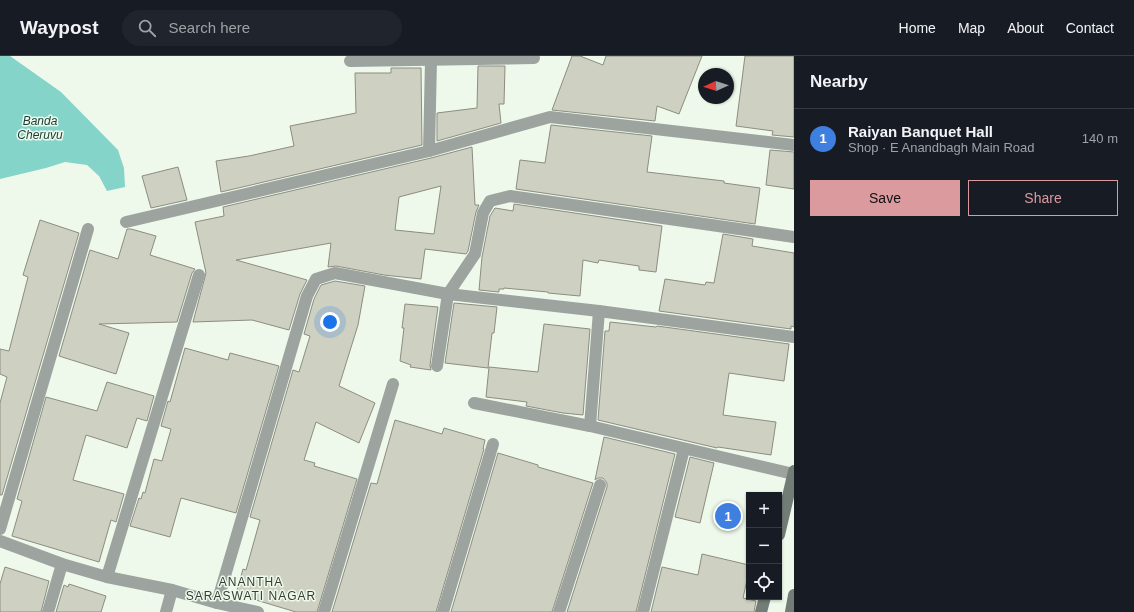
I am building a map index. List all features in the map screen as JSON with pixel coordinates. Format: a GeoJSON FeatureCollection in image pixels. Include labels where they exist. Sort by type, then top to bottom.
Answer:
{"type":"FeatureCollection","features":[{"type":"Feature","properties":{"kind":"street"},"geometry":{"type":"LineString","coordinates":[[350,61],[534,58]]}},
{"type":"Feature","properties":{"kind":"street"},"geometry":{"type":"LineString","coordinates":[[429,151],[431,60]]}},
{"type":"Feature","properties":{"kind":"street"},"geometry":{"type":"LineString","coordinates":[[126,222],[429,151],[550,117],[794,145]]}},
{"type":"Feature","properties":{"kind":"street"},"geometry":{"type":"LineString","coordinates":[[437,366],[448,294],[475,254],[483,213],[490,201],[510,196],[794,237]]}},
{"type":"Feature","properties":{"kind":"street"},"geometry":{"type":"LineString","coordinates":[[0,528],[88,229]]}},
{"type":"Feature","properties":{"kind":"street"},"geometry":{"type":"LineString","coordinates":[[217,603],[307,296],[316,279],[335,273],[448,294],[599,311],[794,337]]}},
{"type":"Feature","properties":{"kind":"street"},"geometry":{"type":"LineString","coordinates":[[107,577],[199,275]]}},
{"type":"Feature","properties":{"kind":"street"},"geometry":{"type":"LineString","coordinates":[[590,426],[599,311]]}},
{"type":"Feature","properties":{"kind":"street"},"geometry":{"type":"LineString","coordinates":[[324,612],[393,384]]}},
{"type":"Feature","properties":{"kind":"street"},"geometry":{"type":"LineString","coordinates":[[474,403],[590,426],[684,449],[794,472],[790,504],[781,528]]}},
{"type":"Feature","properties":{"kind":"street"},"geometry":{"type":"LineString","coordinates":[[443,612],[493,444]]}},
{"type":"Feature","properties":{"kind":"street"},"geometry":{"type":"LineString","coordinates":[[643,612],[684,449]]}},
{"type":"Feature","properties":{"kind":"street"},"geometry":{"type":"LineString","coordinates":[[559,612],[600,485]]}},
{"type":"Feature","properties":{"kind":"street"},"geometry":{"type":"LineString","coordinates":[[0,541],[62,564],[107,577],[172,590],[217,603],[258,612]]}},
{"type":"Feature","properties":{"kind":"street"},"geometry":{"type":"LineString","coordinates":[[48,612],[62,564]]}},
{"type":"Feature","properties":{"kind":"street"},"geometry":{"type":"LineString","coordinates":[[166,612],[172,590]]}},
{"type":"Feature","properties":{"kind":"street"},"geometry":{"type":"LineString","coordinates":[[791,612],[794,595]]}},
{"type":"Feature","properties":{"kind":"street"},"geometry":{"type":"LineString","coordinates":[[761,612],[764,600]]}},
{"type":"Feature","properties":{"kind":"water","name":"Banda Cheruvu"},"geometry":{"type":"Polygon","coordinates":[[[0,56],[10,56],[61,92],[118,150],[124,168],[125,187],[107,191],[99,176],[87,165],[65,162],[0,179],[0,56]]]}},
{"type":"Feature","properties":{"kind":"building"},"geometry":{"type":"Polygon","coordinates":[[[572,56],[580,56],[603,65],[606,56],[702,56],[679,114],[657,106],[655,121],[552,110],[572,56]]]}},
{"type":"Feature","properties":{"kind":"building"},"geometry":{"type":"Polygon","coordinates":[[[745,56],[794,56],[794,137],[772,135],[773,131],[736,126],[745,56]]]}},
{"type":"Feature","properties":{"kind":"building"},"geometry":{"type":"Polygon","coordinates":[[[478,66],[505,66],[504,104],[499,104],[501,123],[437,141],[437,113],[477,108],[478,66]]]}},
{"type":"Feature","properties":{"kind":"building"},"geometry":{"type":"Polygon","coordinates":[[[391,68],[421,68],[422,145],[221,192],[216,161],[249,156],[294,146],[290,126],[356,113],[355,73],[391,73],[391,68]]]}},
{"type":"Feature","properties":{"kind":"building"},"geometry":{"type":"Polygon","coordinates":[[[551,125],[652,136],[647,172],[724,181],[724,183],[760,188],[755,224],[516,189],[520,160],[545,163],[551,125]]]}},
{"type":"Feature","properties":{"kind":"building"},"geometry":{"type":"Polygon","coordinates":[[[472,147],[475,205],[479,205],[466,254],[425,249],[421,279],[384,275],[336,266],[328,267],[331,243],[236,260],[307,280],[300,294],[289,330],[252,320],[193,322],[206,273],[195,222],[224,216],[223,207],[472,147]],[[441,186],[399,197],[395,230],[434,234],[441,186]]]}},
{"type":"Feature","properties":{"kind":"building"},"geometry":{"type":"Polygon","coordinates":[[[770,150],[794,152],[794,189],[766,185],[770,150]]]}},
{"type":"Feature","properties":{"kind":"building"},"geometry":{"type":"Polygon","coordinates":[[[178,167],[187,200],[151,208],[142,176],[178,167]]]}},
{"type":"Feature","properties":{"kind":"building"},"geometry":{"type":"Polygon","coordinates":[[[514,204],[662,226],[656,272],[639,270],[639,266],[599,260],[598,263],[583,260],[580,296],[504,288],[499,289],[499,292],[479,290],[482,257],[490,216],[495,208],[513,211],[514,204]]]}},
{"type":"Feature","properties":{"kind":"building"},"geometry":{"type":"Polygon","coordinates":[[[40,220],[79,233],[2,495],[0,495],[0,403],[7,377],[0,374],[0,349],[9,351],[28,277],[23,275],[40,220]]]}},
{"type":"Feature","properties":{"kind":"building"},"geometry":{"type":"Polygon","coordinates":[[[127,229],[156,236],[150,255],[195,269],[192,273],[177,322],[99,324],[129,333],[116,374],[59,356],[90,250],[118,259],[127,229]]]}},
{"type":"Feature","properties":{"kind":"building"},"geometry":{"type":"Polygon","coordinates":[[[723,234],[753,239],[752,246],[794,253],[794,327],[791,326],[791,329],[659,311],[665,279],[705,285],[706,282],[714,283],[723,234]]]}},
{"type":"Feature","properties":{"kind":"building"},"geometry":{"type":"Polygon","coordinates":[[[335,281],[365,286],[358,325],[339,386],[375,403],[359,443],[316,422],[304,460],[315,463],[314,466],[357,479],[317,612],[296,612],[236,594],[243,569],[246,570],[260,520],[250,517],[293,370],[299,372],[310,336],[304,334],[314,299],[321,285],[335,281]]]}},
{"type":"Feature","properties":{"kind":"building"},"geometry":{"type":"Polygon","coordinates":[[[454,303],[497,307],[488,368],[445,363],[454,303]]]}},
{"type":"Feature","properties":{"kind":"building"},"geometry":{"type":"Polygon","coordinates":[[[405,304],[438,307],[430,365],[431,370],[410,367],[411,365],[400,361],[405,304]]]}},
{"type":"Feature","properties":{"kind":"building"},"geometry":{"type":"Polygon","coordinates":[[[610,322],[657,326],[789,344],[784,381],[729,373],[723,415],[776,422],[771,455],[717,448],[598,420],[605,331],[609,331],[610,322]]]}},
{"type":"Feature","properties":{"kind":"building"},"geometry":{"type":"Polygon","coordinates":[[[544,324],[590,329],[583,415],[526,406],[527,402],[486,397],[489,367],[538,372],[544,324]]]}},
{"type":"Feature","properties":{"kind":"building"},"geometry":{"type":"Polygon","coordinates":[[[185,348],[228,360],[230,353],[279,366],[236,513],[181,498],[170,537],[130,526],[139,498],[141,499],[143,492],[145,493],[154,459],[162,461],[171,429],[161,426],[168,401],[170,402],[185,348]]]}},
{"type":"Feature","properties":{"kind":"building"},"geometry":{"type":"Polygon","coordinates":[[[107,382],[154,396],[147,421],[137,418],[127,448],[86,435],[73,480],[124,494],[116,522],[111,520],[99,562],[12,536],[22,501],[17,499],[46,397],[97,411],[107,382]]]}},
{"type":"Feature","properties":{"kind":"building"},"geometry":{"type":"Polygon","coordinates":[[[395,420],[442,434],[444,428],[485,440],[484,449],[436,612],[332,612],[371,483],[377,484],[395,420]]]}},
{"type":"Feature","properties":{"kind":"building"},"geometry":{"type":"Polygon","coordinates":[[[604,437],[675,454],[636,612],[567,612],[607,487],[607,483],[603,478],[598,478],[595,480],[604,437]]]}},
{"type":"Feature","properties":{"kind":"building"},"geometry":{"type":"Polygon","coordinates":[[[498,453],[538,465],[538,467],[593,483],[552,612],[451,612],[498,453]]]}},
{"type":"Feature","properties":{"kind":"building"},"geometry":{"type":"Polygon","coordinates":[[[690,457],[714,463],[700,523],[675,517],[690,457]]]}},
{"type":"Feature","properties":{"kind":"building"},"geometry":{"type":"Polygon","coordinates":[[[702,554],[746,564],[746,584],[743,598],[746,600],[756,601],[754,612],[651,612],[662,567],[698,575],[702,554]]]}},
{"type":"Feature","properties":{"kind":"building"},"geometry":{"type":"Polygon","coordinates":[[[5,567],[49,581],[41,612],[0,612],[0,584],[5,567]]]}},
{"type":"Feature","properties":{"kind":"building"},"geometry":{"type":"Polygon","coordinates":[[[69,584],[106,596],[101,612],[56,612],[64,585],[68,587],[69,584]]]}},
{"type":"Feature","properties":{"kind":"place","name":"Raiyan Banquet Hall"},"geometry":{"type":"Point","coordinates":[728,516]}},
{"type":"Feature","properties":{"kind":"district","name":"ANANTHA SARASWATI NAGAR"},"geometry":{"type":"Point","coordinates":[251,589]}}]}
